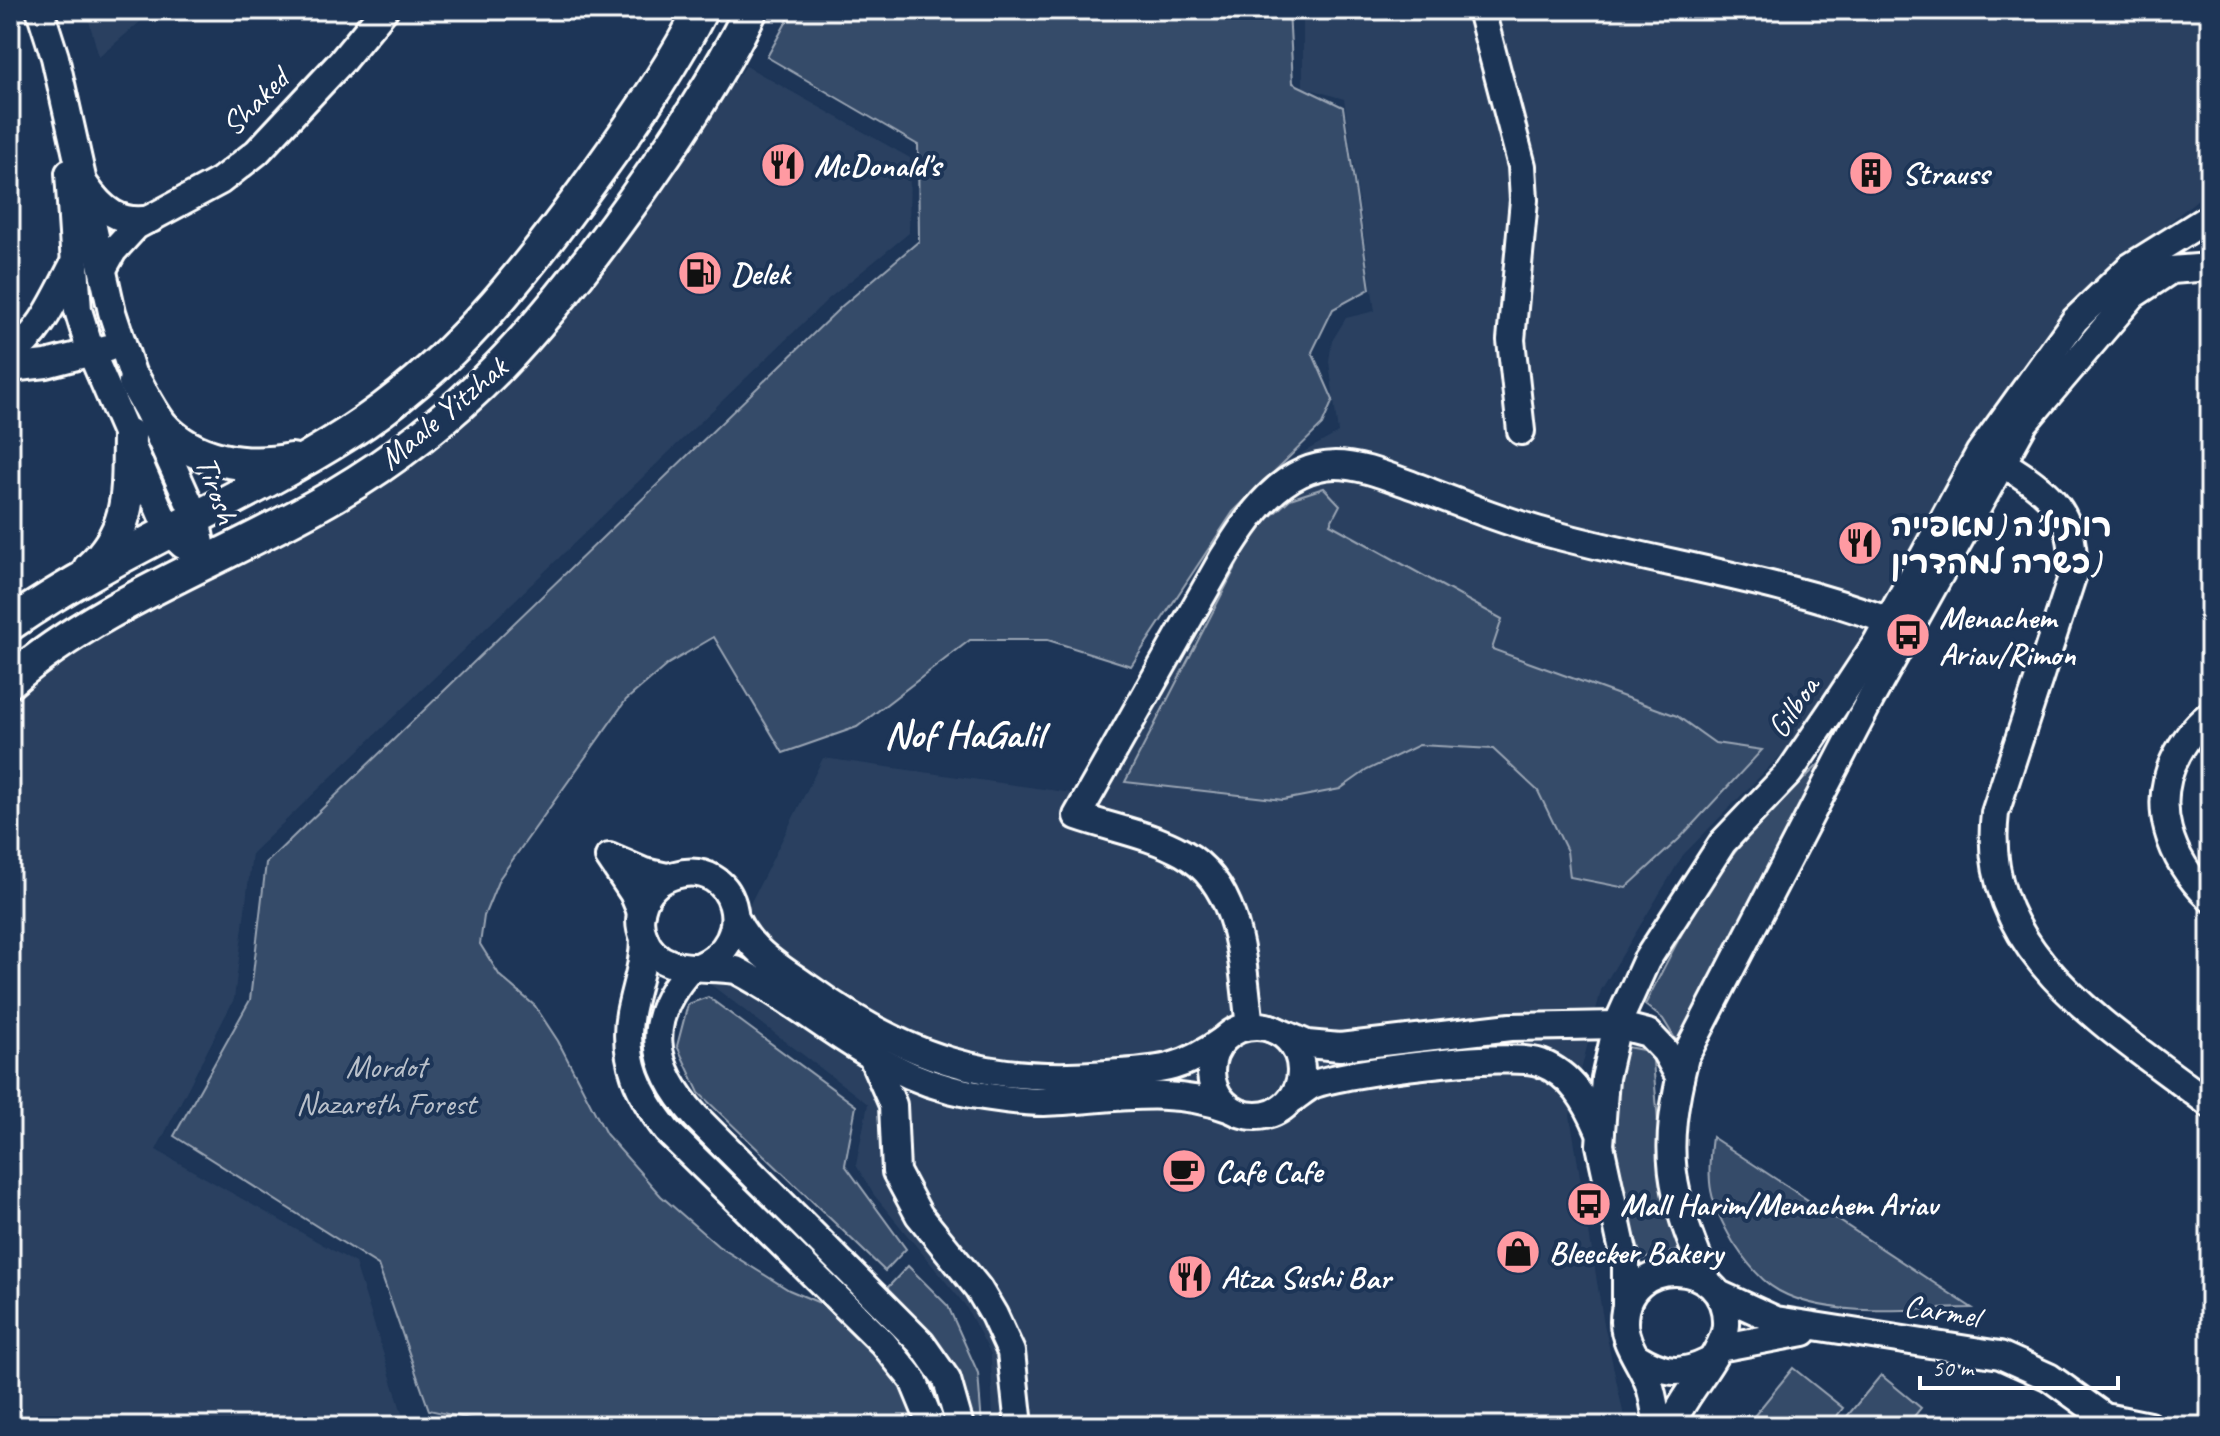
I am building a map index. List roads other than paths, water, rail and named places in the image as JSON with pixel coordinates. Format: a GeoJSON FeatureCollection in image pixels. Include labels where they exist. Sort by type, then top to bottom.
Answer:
{"type":"FeatureCollection","features":[{"type":"Feature","properties":{"kind":"main road","name":"Maale Yitzhak"},"geometry":{"type":"LineString","coordinates":[[10,624],[74,583],[311,456],[397,399],[483,322],[549,239],[622,138],[701,10]]}},
{"type":"Feature","properties":{"kind":"main road","name":"Maale Yitzhak"},"geometry":{"type":"LineString","coordinates":[[10,681],[97,622],[376,470],[440,421],[516,353],[577,277],[659,164],[704,94],[751,10]]}},
{"type":"Feature","properties":{"kind":"main road"},"geometry":{"type":"LineString","coordinates":[[135,382],[160,423],[195,452],[218,460],[253,464],[311,456]]}},
{"type":"Feature","properties":{"kind":"main road"},"geometry":{"type":"LineString","coordinates":[[74,583],[117,537],[128,492],[129,435]]}},
{"type":"Feature","properties":{"kind":"street","name":"Tirosh"},"geometry":{"type":"LineString","coordinates":[[40,10],[55,57],[123,345],[183,525]]}},
{"type":"Feature","properties":{"kind":"street","name":"Shaked"},"geometry":{"type":"LineString","coordinates":[[103,269],[125,236],[136,226],[155,219],[220,181],[257,152],[342,61],[384,10]]}},
{"type":"Feature","properties":{"kind":"street"},"geometry":{"type":"LineString","coordinates":[[1481,10],[1522,166],[1524,200],[1511,340],[1521,431]]}},
{"type":"Feature","properties":{"kind":"street","name":"Tirosh"},"geometry":{"type":"LineString","coordinates":[[66,113],[78,310],[91,352],[129,435],[205,564]]}},
{"type":"Feature","properties":{"kind":"street"},"geometry":{"type":"LineString","coordinates":[[83,182],[95,200],[119,218],[138,222],[155,219]]}},
{"type":"Feature","properties":{"kind":"street","name":"Gilboa"},"geometry":{"type":"LineString","coordinates":[[1626,1306],[1626,1265],[1600,1145],[1605,1078],[1617,1025],[1646,961],[1723,842],[1789,773],[1889,621],[1980,452],[2075,320],[2130,267],[2210,217]]}},
{"type":"Feature","properties":{"kind":"street"},"geometry":{"type":"LineString","coordinates":[[10,355],[33,334],[73,265]]}},
{"type":"Feature","properties":{"kind":"street","name":"Gilboa"},"geometry":{"type":"LineString","coordinates":[[1713,1287],[1680,1216],[1670,1159],[1672,1110],[1685,1057],[1871,698],[2025,422],[2133,295],[2171,270],[2210,267]]}},
{"type":"Feature","properties":{"kind":"street"},"geometry":{"type":"LineString","coordinates":[[10,368],[46,364],[123,345]]}},
{"type":"Feature","properties":{"kind":"street"},"geometry":{"type":"LineString","coordinates":[[2001,462],[2039,486],[2057,504],[2069,525],[2074,546],[2073,574],[1995,813],[1992,840],[1999,885],[2009,914],[2027,948],[2050,976],[2210,1104]]}},
{"type":"Feature","properties":{"kind":"street"},"geometry":{"type":"LineString","coordinates":[[1260,1027],[1227,902],[1208,872],[1183,852],[1077,816],[1223,558],[1247,520],[1287,481],[1313,469],[1335,465],[1372,471],[1535,529],[1834,600],[1889,621]]}},
{"type":"Feature","properties":{"kind":"street"},"geometry":{"type":"LineString","coordinates":[[2210,715],[2185,741],[2169,769],[2163,801],[2167,830],[2177,858],[2194,884],[2210,898]]}},
{"type":"Feature","properties":{"kind":"street"},"geometry":{"type":"LineString","coordinates":[[1292,1099],[1299,1085],[1301,1061],[1284,1035],[1260,1027],[1223,1040],[1188,1063],[1159,1070],[1038,1078],[962,1067],[873,1032],[760,953],[743,936],[726,890],[713,880],[698,873],[667,877],[644,872],[609,857],[633,893],[655,955],[667,963],[736,970],[873,1059],[945,1088],[1039,1102],[1169,1094],[1211,1101],[1245,1115],[1265,1116],[1280,1110],[1312,1086],[1345,1077],[1510,1057],[1541,1063],[1569,1081],[1586,1099],[1601,1135]]}},
{"type":"Feature","properties":{"kind":"street"},"geometry":{"type":"LineString","coordinates":[[667,877],[645,898],[642,925],[644,960],[630,1014],[628,1050],[633,1072],[651,1111],[667,1131],[883,1343],[913,1380],[932,1426]]}},
{"type":"Feature","properties":{"kind":"street"},"geometry":{"type":"LineString","coordinates":[[736,920],[725,950],[695,967],[676,984],[660,1017],[658,1047],[669,1080],[696,1117],[921,1343],[947,1380],[960,1426]]}},
{"type":"Feature","properties":{"kind":"street"},"geometry":{"type":"LineString","coordinates":[[1260,1027],[1307,1044],[1340,1047],[1511,1027],[1617,1025],[1648,1033],[1665,1051],[1680,1078]]}},
{"type":"Feature","properties":{"kind":"street"},"geometry":{"type":"LineString","coordinates":[[1223,1040],[1211,1068],[1219,1098],[1231,1109]]}},
{"type":"Feature","properties":{"kind":"street"},"geometry":{"type":"LineString","coordinates":[[873,1059],[891,1097],[896,1172],[905,1193],[978,1288],[1011,1352],[1019,1426]]}},
{"type":"Feature","properties":{"kind":"street"},"geometry":{"type":"LineString","coordinates":[[894,1132],[900,1117],[912,1103],[945,1088]]}},
{"type":"Feature","properties":{"kind":"street"},"geometry":{"type":"LineString","coordinates":[[1658,1426],[1650,1386],[1625,1333],[1626,1306],[1637,1287],[1651,1276],[1668,1270],[1691,1272],[1713,1287],[1726,1310],[1726,1328],[1671,1426]]}},
{"type":"Feature","properties":{"kind":"street","name":"Carmel"},"geometry":{"type":"LineString","coordinates":[[1713,1287],[1776,1320],[2000,1355],[2049,1377],[2114,1422]]}},
{"type":"Feature","properties":{"kind":"street","name":"Carmel"},"geometry":{"type":"LineString","coordinates":[[1713,1355],[1747,1340],[1832,1330]]}},
{"type":"Feature","properties":{"kind":"street"},"geometry":{"type":"LineString","coordinates":[[1637,1357],[1656,1369],[1674,1373],[1691,1370],[1713,1355]]}},
{"type":"Feature","properties":{"kind":"street"},"geometry":{"type":"LineString","coordinates":[[2114,1422],[2149,1426]]}},
{"type":"Feature","properties":{"kind":"place","name":"McDonald's"},"geometry":{"type":"Point","coordinates":[783,165]}},
{"type":"Feature","properties":{"kind":"place","name":"Strauss"},"geometry":{"type":"Point","coordinates":[1871,173]}},
{"type":"Feature","properties":{"kind":"place","name":"Delek"},"geometry":{"type":"Point","coordinates":[700,273]}},
{"type":"Feature","properties":{"kind":"place","name":"רותיל'ה (מאפייה כשרה למהדרין)"},"geometry":{"type":"Point","coordinates":[1860,543]}},
{"type":"Feature","properties":{"kind":"place","name":"Menachem Ariav/Rimon"},"geometry":{"type":"Point","coordinates":[1908,635]}},
{"type":"Feature","properties":{"kind":"place","name":"Cafe Cafe"},"geometry":{"type":"Point","coordinates":[1184,1171]}},
{"type":"Feature","properties":{"kind":"place","name":"Mall Harim/Menachem Ariav"},"geometry":{"type":"Point","coordinates":[1589,1204]}},
{"type":"Feature","properties":{"kind":"place","name":"Bleecker Bakery"},"geometry":{"type":"Point","coordinates":[1518,1252]}},
{"type":"Feature","properties":{"kind":"place","name":"Atza Sushi Bar"},"geometry":{"type":"Point","coordinates":[1190,1277]}},
{"type":"Feature","properties":{"kind":"district","name":"Nof HaGalil"},"geometry":{"type":"Point","coordinates":[964,734]}},
{"type":"Feature","properties":{"kind":"park label","name":"Mordot Nazareth Forest"},"geometry":{"type":"Point","coordinates":[386,1084]}}]}
